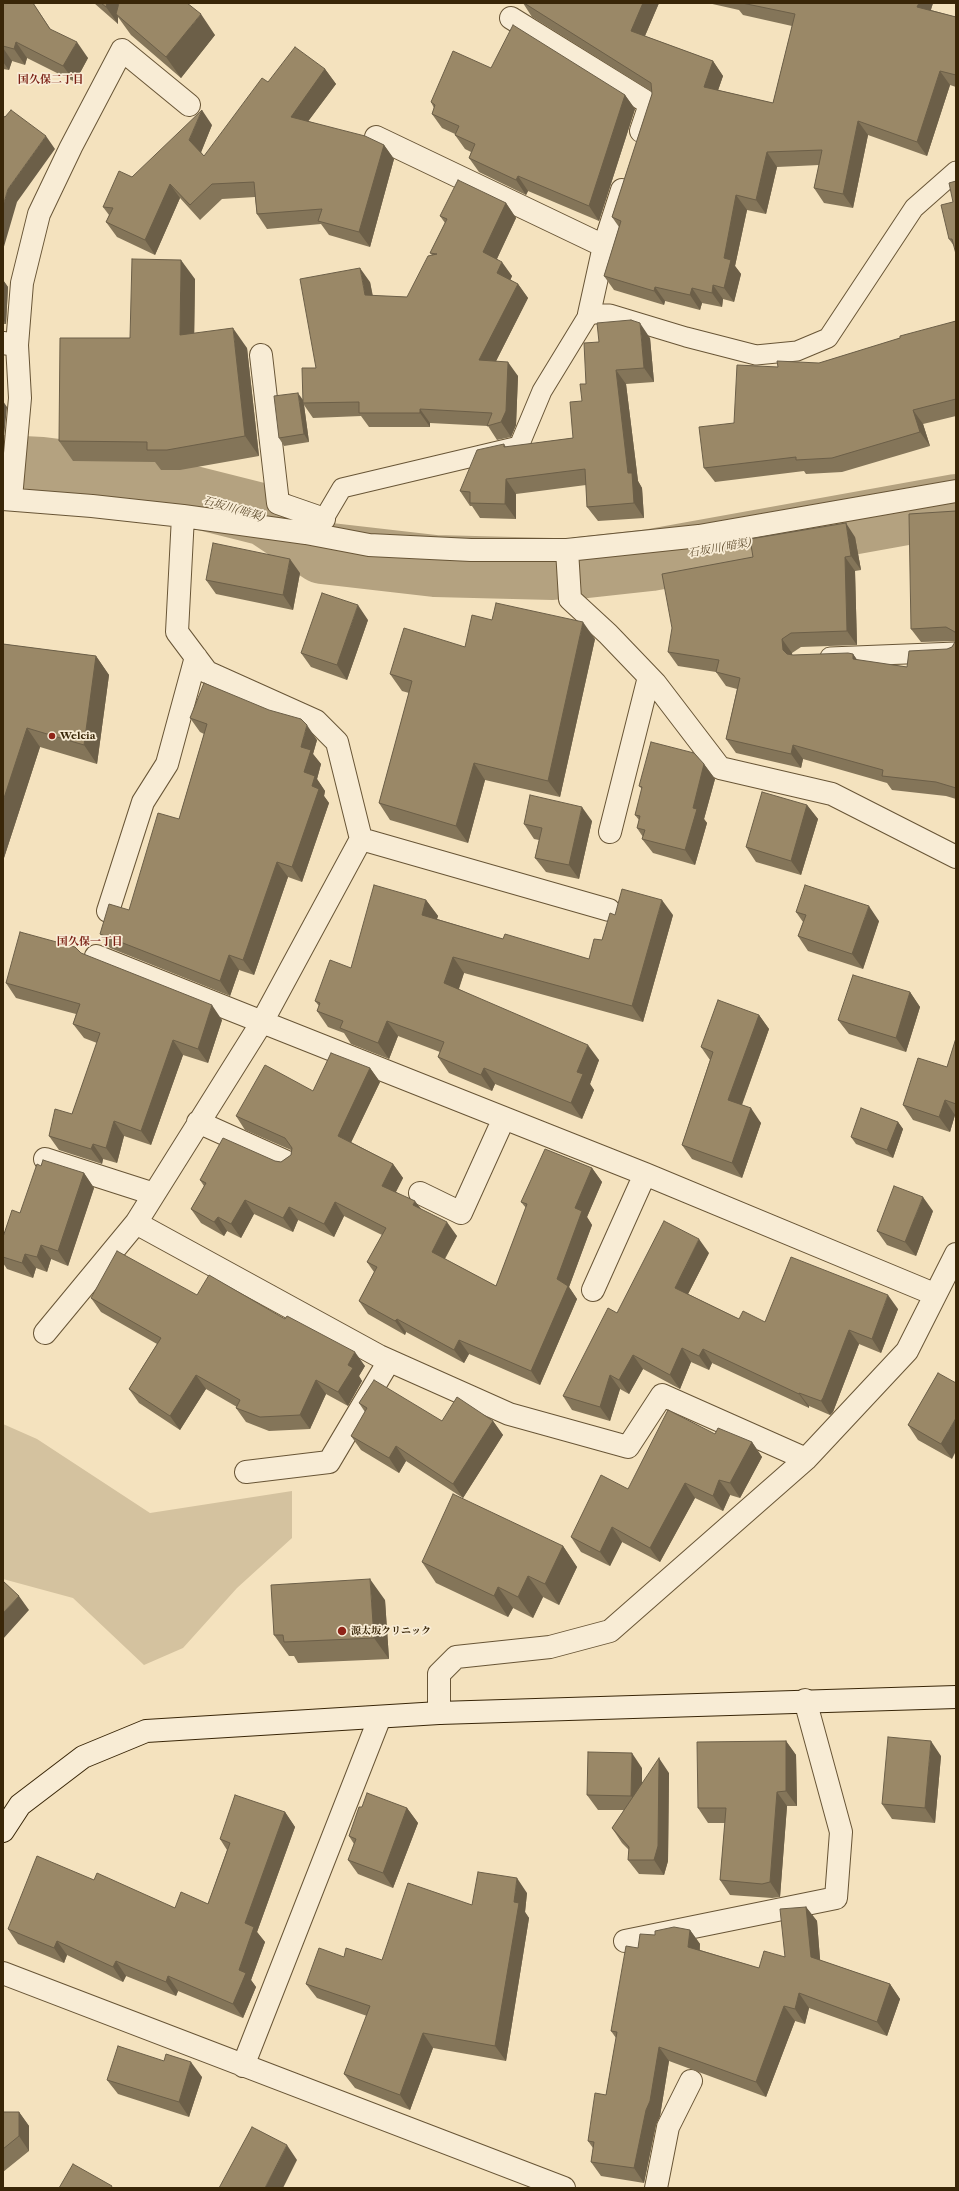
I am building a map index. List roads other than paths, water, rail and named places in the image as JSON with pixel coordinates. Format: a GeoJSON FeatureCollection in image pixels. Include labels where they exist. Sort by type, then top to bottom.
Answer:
{"type":"FeatureCollection","features":[{"type":"Feature","properties":{"kind":"street"},"geometry":{"type":"LineString","coordinates":[[511,18],[650,104],[636,149]]}},
{"type":"Feature","properties":{"kind":"street"},"geometry":{"type":"LineString","coordinates":[[189,105],[122,50],[71,147],[39,214],[22,283],[10,344],[20,398],[16,448],[7,499],[183,516],[265,527],[315,529],[369,545],[471,550],[567,550],[699,536],[956,491]]}},
{"type":"Feature","properties":{"kind":"street"},"geometry":{"type":"LineString","coordinates":[[376,138],[604,246]]}},
{"type":"Feature","properties":{"kind":"street"},"geometry":{"type":"LineString","coordinates":[[589,314],[604,246],[628,171]]}},
{"type":"Feature","properties":{"kind":"street"},"geometry":{"type":"LineString","coordinates":[[261,355],[278,503],[315,529]]}},
{"type":"Feature","properties":{"kind":"street"},"geometry":{"type":"LineString","coordinates":[[45,1333],[136,1223],[262,1022],[361,839],[337,742],[316,721],[207,672],[177,632],[183,516]]}},
{"type":"Feature","properties":{"kind":"street"},"geometry":{"type":"LineString","coordinates":[[567,550],[570,599],[608,634],[648,677],[720,768],[832,794],[956,857]]}},
{"type":"Feature","properties":{"kind":"street"},"geometry":{"type":"LineString","coordinates":[[108,911],[143,802],[167,764],[196,657]]}},
{"type":"Feature","properties":{"kind":"street"},"geometry":{"type":"LineString","coordinates":[[610,832],[648,677]]}},
{"type":"Feature","properties":{"kind":"street"},"geometry":{"type":"LineString","coordinates":[[361,839],[609,910]]}},
{"type":"Feature","properties":{"kind":"street"},"geometry":{"type":"LineString","coordinates":[[96,956],[644,1174],[934,1294]]}},
{"type":"Feature","properties":{"kind":"street"},"geometry":{"type":"LineString","coordinates":[[420,1193],[461,1213],[504,1118]]}},
{"type":"Feature","properties":{"kind":"street"},"geometry":{"type":"LineString","coordinates":[[198,1122],[289,1162]]}},
{"type":"Feature","properties":{"kind":"street"},"geometry":{"type":"LineString","coordinates":[[46,1159],[154,1194]]}},
{"type":"Feature","properties":{"kind":"street"},"geometry":{"type":"LineString","coordinates":[[593,1290],[644,1174]]}},
{"type":"Feature","properties":{"kind":"street"},"geometry":{"type":"LineString","coordinates":[[136,1223],[389,1361],[509,1414],[628,1447],[662,1395],[806,1459]]}},
{"type":"Feature","properties":{"kind":"street"},"geometry":{"type":"LineString","coordinates":[[439,1713],[439,1674],[456,1657],[550,1647],[610,1631],[806,1459],[907,1351],[934,1294],[956,1254]]}},
{"type":"Feature","properties":{"kind":"street"},"geometry":{"type":"LineString","coordinates":[[246,1472],[329,1462],[389,1361]]}},
{"type":"Feature","properties":{"kind":"street"},"geometry":{"type":"LineString","coordinates":[[3,1831],[20,1805],[83,1756],[146,1731],[439,1713],[805,1700],[956,1697]]}},
{"type":"Feature","properties":{"kind":"street"},"geometry":{"type":"LineString","coordinates":[[625,1941],[836,1898],[841,1832],[805,1700]]}},
{"type":"Feature","properties":{"kind":"street"},"geometry":{"type":"LineString","coordinates":[[243,2066],[380,1717]]}},
{"type":"Feature","properties":{"kind":"street"},"geometry":{"type":"LineString","coordinates":[[3,1973],[564,2188]]}},
{"type":"Feature","properties":{"kind":"street"},"geometry":{"type":"LineString","coordinates":[[656,2188],[668,2127],[692,2081]]}},
{"type":"Feature","properties":{"kind":"lane"},"geometry":{"type":"LineString","coordinates":[[315,529],[342,488],[519,446],[542,392],[589,314],[610,314],[686,338],[756,355],[797,351],[828,338],[914,208],[956,171]]}},
{"type":"Feature","properties":{"kind":"lane"},"geometry":{"type":"LineString","coordinates":[[810,658],[956,652]]}},
{"type":"Feature","properties":{"kind":"waterway","name":"石坂川(暗渠)"},"geometry":{"type":"LineString","coordinates":[[3,466],[42,468],[114,477],[265,515],[322,553],[435,566],[553,569]]}},
{"type":"Feature","properties":{"kind":"waterway","name":"石坂川(暗渠)"},"geometry":{"type":"LineString","coordinates":[[578,568],[651,560],[956,505]]}},
{"type":"Feature","properties":{"kind":"place","name":"Welcia"},"geometry":{"type":"Point","coordinates":[52,736]}},
{"type":"Feature","properties":{"kind":"place","name":"源太坂クリニック"},"geometry":{"type":"Point","coordinates":[342,1631]}},
{"type":"Feature","properties":{"kind":"district","name":"国久保二丁目"},"geometry":{"type":"Point","coordinates":[51,80]}},
{"type":"Feature","properties":{"kind":"district","name":"国久保一丁目"},"geometry":{"type":"Point","coordinates":[90,942]}}]}
